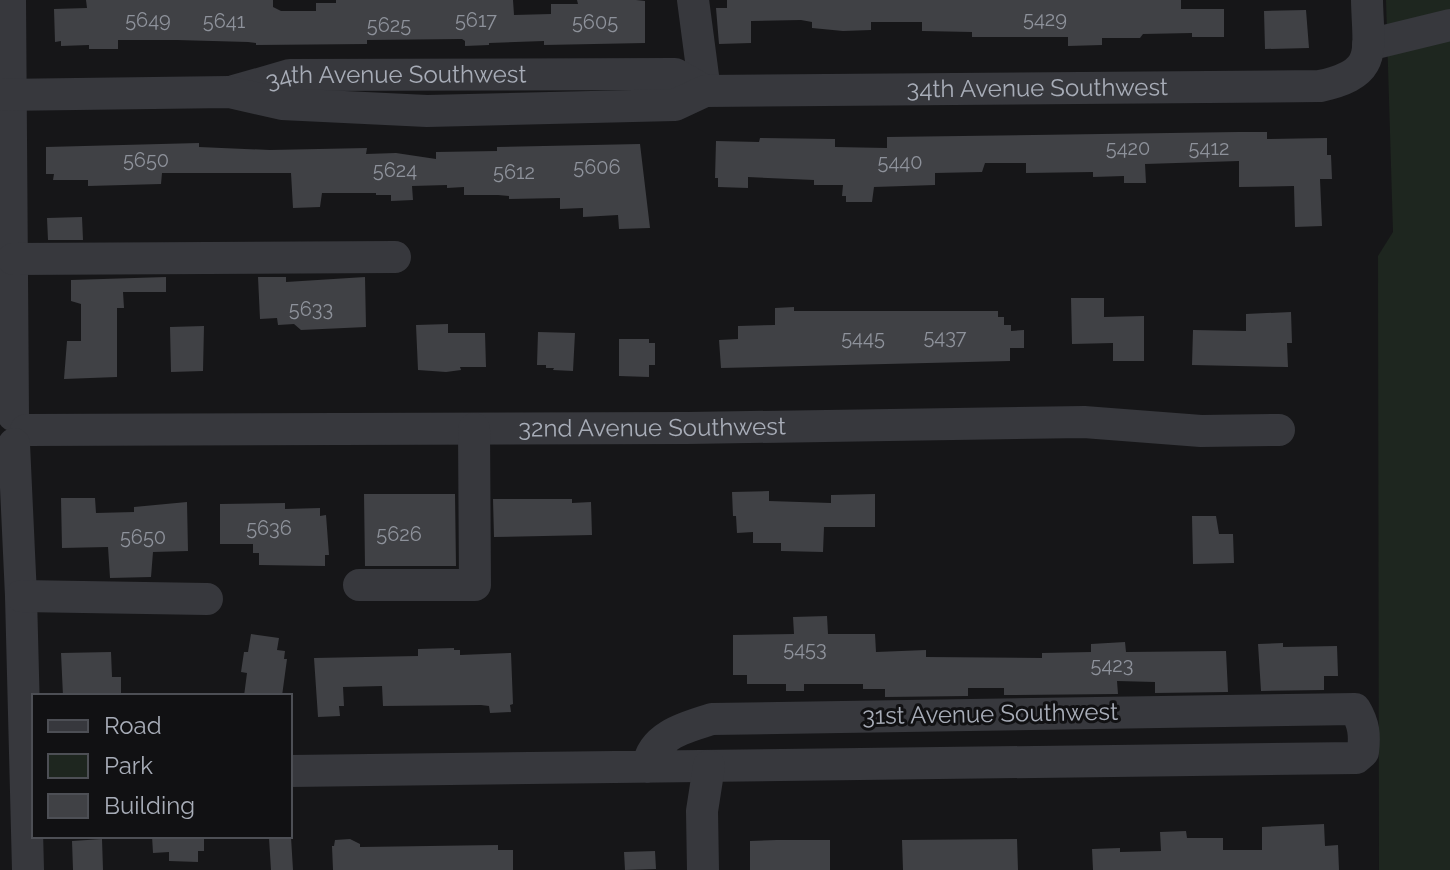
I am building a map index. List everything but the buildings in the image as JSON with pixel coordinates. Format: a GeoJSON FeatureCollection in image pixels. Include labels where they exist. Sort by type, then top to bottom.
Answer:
{"type":"FeatureCollection","features":[{"type":"Feature","properties":{"kind":"street"},"geometry":{"type":"LineString","coordinates":[[10,0],[6,95],[11,430],[21,596],[11,638],[28,870]]}},
{"type":"Feature","properties":{"kind":"street"},"geometry":{"type":"LineString","coordinates":[[693,0],[705,91]]}},
{"type":"Feature","properties":{"kind":"street"},"geometry":{"type":"LineString","coordinates":[[1366,56],[1367,0]]}},
{"type":"Feature","properties":{"kind":"street","name":"34th Avenue Southwest"},"geometry":{"type":"LineString","coordinates":[[6,95],[229,92],[282,104],[427,111],[675,105],[705,91],[1320,86],[1355,75],[1366,56],[1450,25]]}},
{"type":"Feature","properties":{"kind":"street"},"geometry":{"type":"LineString","coordinates":[[9,254],[395,257]]}},
{"type":"Feature","properties":{"kind":"street","name":"32nd Avenue Southwest"},"geometry":{"type":"LineString","coordinates":[[11,430],[474,429],[1084,422],[1201,431],[1279,430]]}},
{"type":"Feature","properties":{"kind":"street"},"geometry":{"type":"LineString","coordinates":[[359,585],[475,585],[474,429]]}},
{"type":"Feature","properties":{"kind":"street"},"geometry":{"type":"LineString","coordinates":[[21,596],[207,599]]}},
{"type":"Feature","properties":{"kind":"street","name":"31st Avenue Southwest"},"geometry":{"type":"LineString","coordinates":[[292,771],[648,767],[1356,758],[1363,752],[1365,735],[1363,723],[1355,709],[712,719],[686,727],[661,741],[649,754],[648,767]]}},
{"type":"Feature","properties":{"kind":"street"},"geometry":{"type":"LineString","coordinates":[[703,870],[702,811],[709,766]]}},
{"type":"Feature","properties":{"kind":"green space"},"geometry":{"type":"Polygon","coordinates":[[[1386,0],[1450,0],[1450,870],[1379,870],[1378,256],[1393,232],[1386,0]]]}}]}
